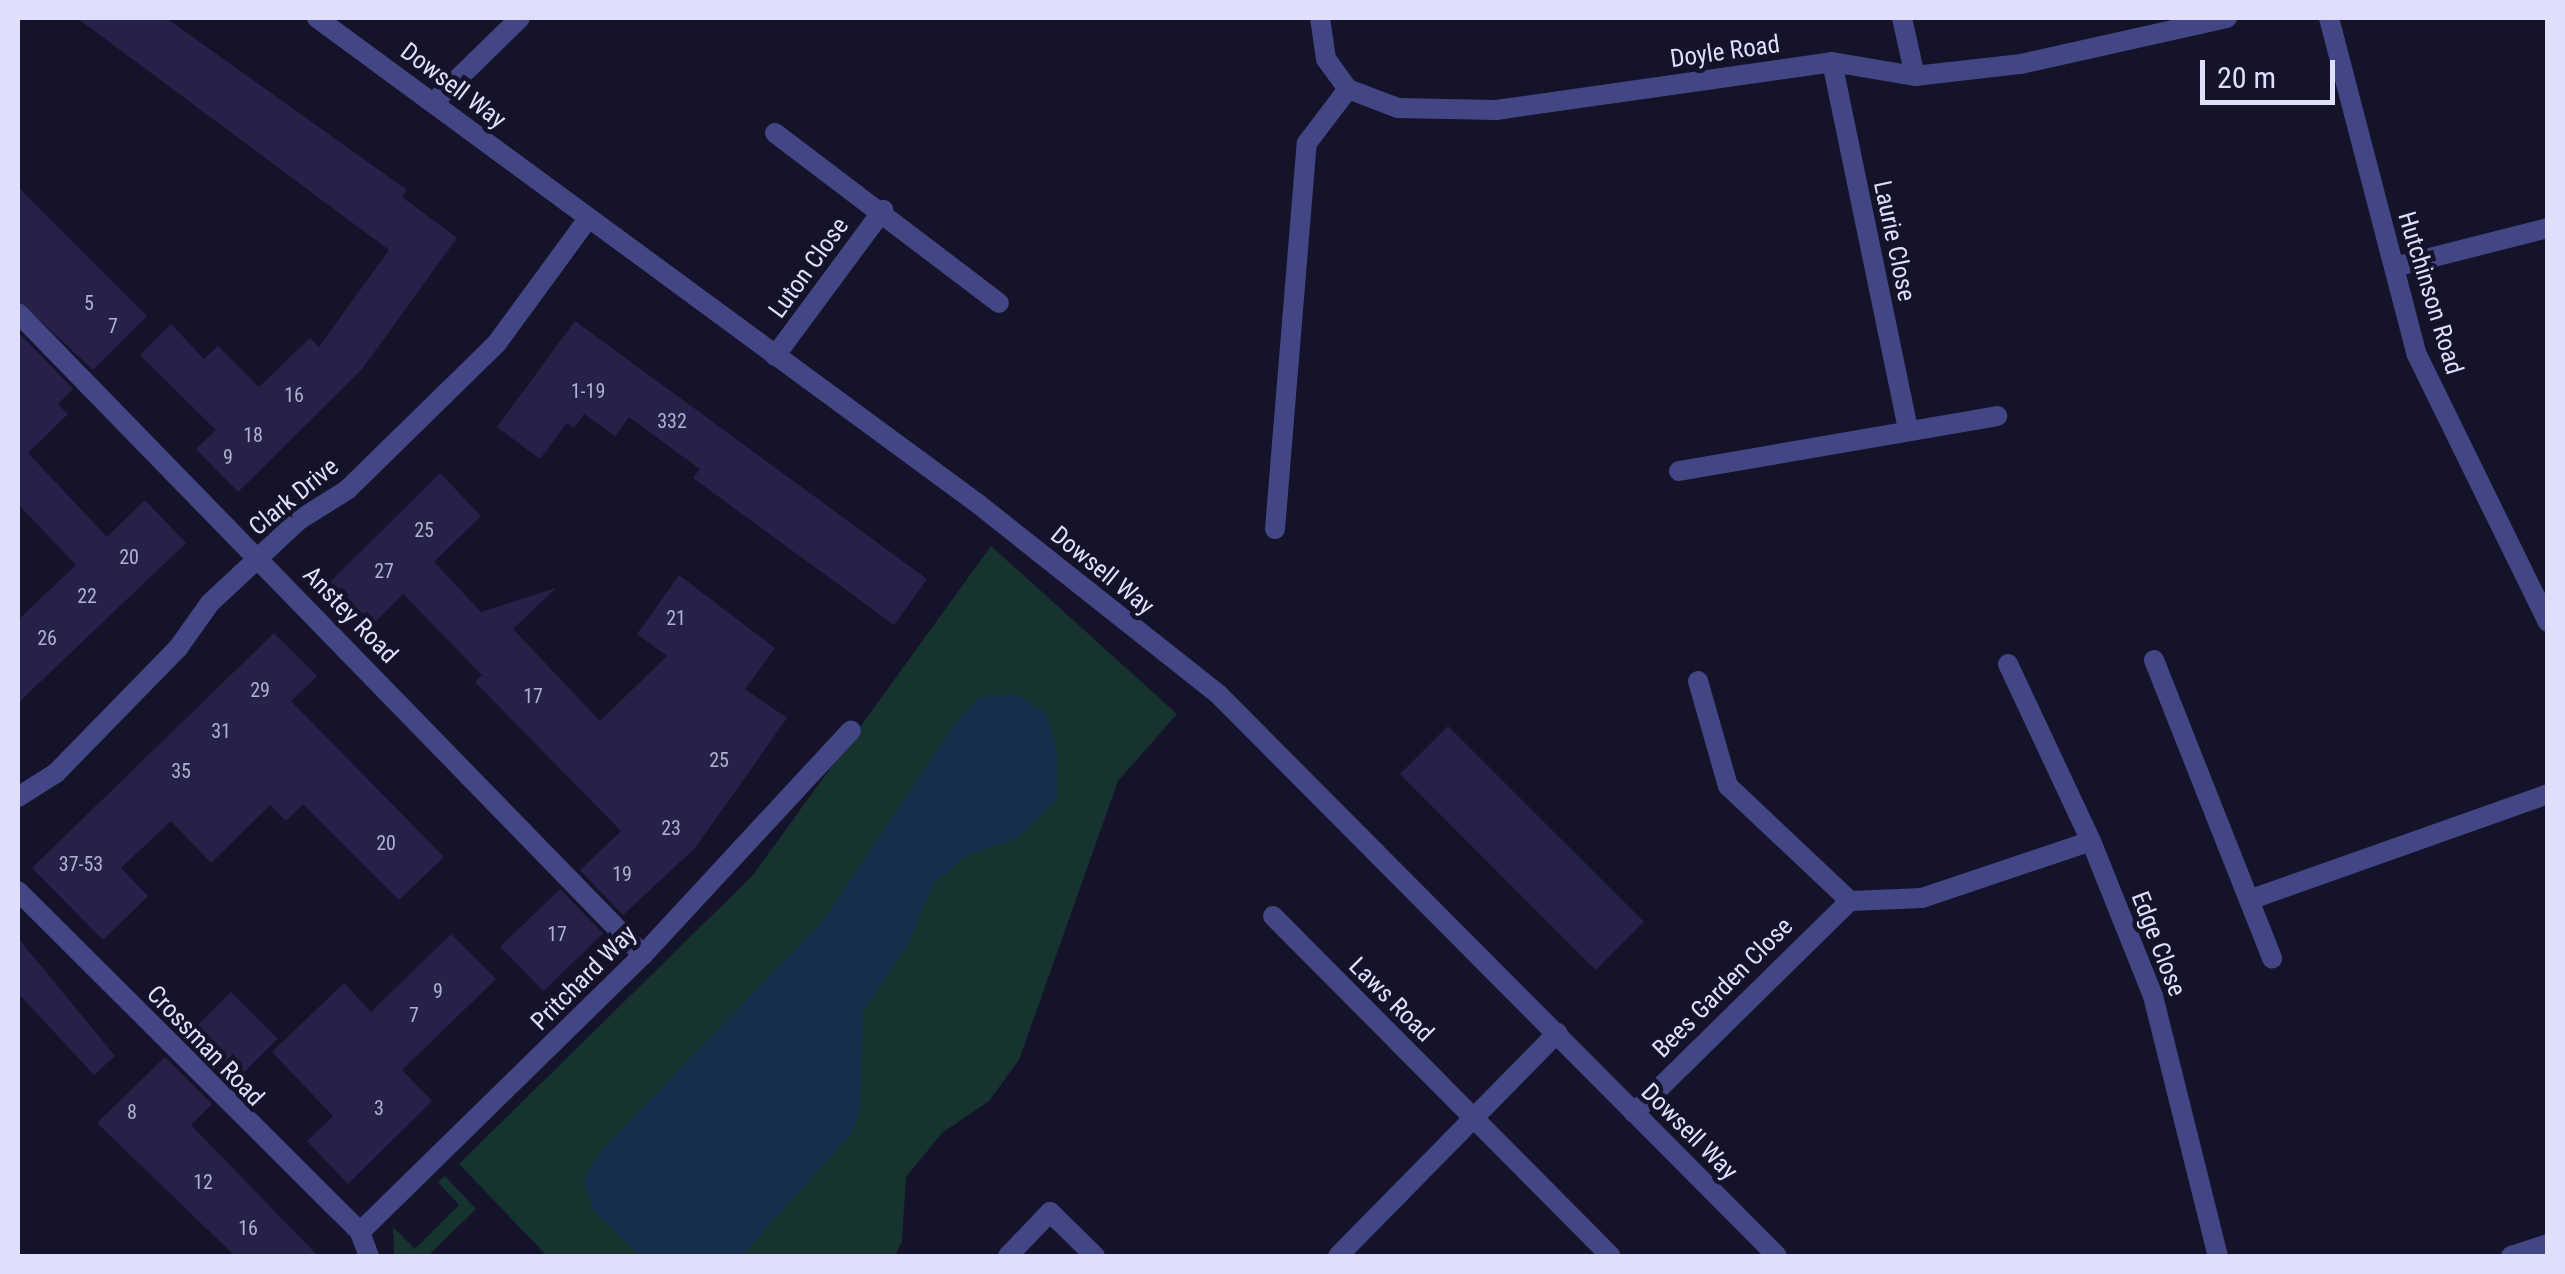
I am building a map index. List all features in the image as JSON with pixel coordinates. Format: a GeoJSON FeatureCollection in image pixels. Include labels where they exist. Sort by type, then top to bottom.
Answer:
{"type":"FeatureCollection","features":[{"type":"Feature","properties":{"kind":"street","name":"Dowsell Way"},"geometry":{"type":"LineString","coordinates":[[317,18],[977,503],[1219,696],[1777,1256]]}},
{"type":"Feature","properties":{"kind":"street"},"geometry":{"type":"LineString","coordinates":[[434,102],[520,18]]}},
{"type":"Feature","properties":{"kind":"street"},"geometry":{"type":"LineString","coordinates":[[1275,529],[1307,143],[1348,89],[1326,58],[1320,18]]}},
{"type":"Feature","properties":{"kind":"street"},"geometry":{"type":"LineString","coordinates":[[1902,18],[1914,76]]}},
{"type":"Feature","properties":{"kind":"street","name":"Doyle Road"},"geometry":{"type":"LineString","coordinates":[[1348,89],[1398,108],[1496,110],[1832,62],[1914,76],[2021,64],[2226,18]]}},
{"type":"Feature","properties":{"kind":"street","name":"Hutchinson Road"},"geometry":{"type":"LineString","coordinates":[[2330,18],[2417,355],[2447,424],[2514,544],[2548,622]]}},
{"type":"Feature","properties":{"kind":"street","name":"Laurie Close"},"geometry":{"type":"LineString","coordinates":[[1832,62],[1908,430]]}},
{"type":"Feature","properties":{"kind":"street","name":"Luton Close"},"geometry":{"type":"LineString","coordinates":[[775,133],[883,210],[999,303]]}},
{"type":"Feature","properties":{"kind":"street","name":"Luton Close"},"geometry":{"type":"LineString","coordinates":[[775,356],[883,210]]}},
{"type":"Feature","properties":{"kind":"street","name":"Clark Drive"},"geometry":{"type":"LineString","coordinates":[[18,797],[56,773],[260,556],[299,520],[347,490],[497,342],[587,220]]}},
{"type":"Feature","properties":{"kind":"street"},"geometry":{"type":"LineString","coordinates":[[2394,266],[2548,228]]}},
{"type":"Feature","properties":{"kind":"street","name":"Anstey Road"},"geometry":{"type":"LineString","coordinates":[[18,313],[260,556],[643,955]]}},
{"type":"Feature","properties":{"kind":"street"},"geometry":{"type":"LineString","coordinates":[[1679,471],[1996,416]]}},
{"type":"Feature","properties":{"kind":"street"},"geometry":{"type":"LineString","coordinates":[[2154,660],[2272,958]]}},
{"type":"Feature","properties":{"kind":"street","name":"Edge Close"},"geometry":{"type":"LineString","coordinates":[[2008,664],[2091,841],[2153,996],[2218,1256]]}},
{"type":"Feature","properties":{"kind":"street"},"geometry":{"type":"LineString","coordinates":[[1698,681],[1728,786],[1850,901],[1922,898],[2091,841]]}},
{"type":"Feature","properties":{"kind":"street","name":"Pritchard Way"},"geometry":{"type":"LineString","coordinates":[[360,1232],[643,955],[851,730]]}},
{"type":"Feature","properties":{"kind":"street"},"geometry":{"type":"LineString","coordinates":[[2249,900],[2548,794]]}},
{"type":"Feature","properties":{"kind":"street","name":"Crossman Road"},"geometry":{"type":"LineString","coordinates":[[18,890],[360,1232]]}},
{"type":"Feature","properties":{"kind":"street","name":"Bees Garden Close"},"geometry":{"type":"LineString","coordinates":[[1634,1113],[1850,901]]}},
{"type":"Feature","properties":{"kind":"street","name":"Laws Road"},"geometry":{"type":"LineString","coordinates":[[1273,916],[1611,1256]]}},
{"type":"Feature","properties":{"kind":"street"},"geometry":{"type":"LineString","coordinates":[[1338,1256],[1557,1033]]}},
{"type":"Feature","properties":{"kind":"street"},"geometry":{"type":"LineString","coordinates":[[1008,1256],[1050,1212],[1095,1256]]}},
{"type":"Feature","properties":{"kind":"street"},"geometry":{"type":"LineString","coordinates":[[360,1232],[369,1256]]}},
{"type":"Feature","properties":{"kind":"street"},"geometry":{"type":"LineString","coordinates":[[2511,1256],[2548,1244]]}},
{"type":"Feature","properties":{"kind":"green space"},"geometry":{"type":"Polygon","coordinates":[[[991,546],[1177,714],[1118,781],[1019,1060],[989,1101],[942,1133],[906,1177],[902,1241],[895,1256],[547,1256],[459,1164],[753,875],[991,546]]]}},
{"type":"Feature","properties":{"kind":"green space"},"geometry":{"type":"Polygon","coordinates":[[[445,1176],[476,1209],[428,1256],[394,1256],[393,1227],[415,1249],[459,1205],[438,1182],[445,1176]]]}},
{"type":"Feature","properties":{"kind":"water"},"geometry":{"type":"Polygon","coordinates":[[[1016,694],[1046,713],[1057,751],[1057,799],[1018,838],[967,855],[933,884],[909,942],[863,1011],[860,1110],[851,1134],[741,1256],[640,1256],[594,1211],[584,1180],[601,1151],[822,922],[955,724],[980,697],[1016,694]]]}},
{"type":"Feature","properties":{"kind":"building"},"geometry":{"type":"Polygon","coordinates":[[[77,18],[166,18],[407,190],[402,197],[457,238],[362,369],[238,492],[196,449],[216,430],[140,355],[171,324],[204,359],[218,346],[259,387],[310,338],[319,347],[389,250],[77,18]]]}},
{"type":"Feature","properties":{"kind":"building"},"geometry":{"type":"Polygon","coordinates":[[[18,187],[147,316],[93,370],[18,300],[18,187]]]}},
{"type":"Feature","properties":{"kind":"building"},"geometry":{"type":"Polygon","coordinates":[[[575,321],[927,579],[894,625],[693,478],[700,469],[629,417],[615,436],[584,414],[574,428],[567,423],[540,459],[497,427],[575,321]]]}},
{"type":"Feature","properties":{"kind":"building"},"geometry":{"type":"Polygon","coordinates":[[[18,332],[73,389],[58,404],[68,414],[28,453],[107,537],[145,500],[186,543],[18,703],[18,620],[76,565],[18,504],[18,332]]]}},
{"type":"Feature","properties":{"kind":"building"},"geometry":{"type":"Polygon","coordinates":[[[440,473],[481,516],[434,562],[481,612],[556,588],[513,629],[600,721],[667,656],[637,634],[679,575],[775,648],[745,689],[787,718],[695,848],[623,915],[580,870],[621,831],[475,682],[482,675],[403,594],[369,628],[327,585],[440,473]]]}},
{"type":"Feature","properties":{"kind":"building"},"geometry":{"type":"Polygon","coordinates":[[[274,633],[317,676],[291,701],[444,857],[399,900],[303,804],[286,821],[270,805],[211,863],[171,821],[121,868],[148,896],[103,940],[32,868],[274,633]]]}},
{"type":"Feature","properties":{"kind":"building"},"geometry":{"type":"Polygon","coordinates":[[[1448,726],[1644,922],[1596,970],[1400,774],[1448,726]]]}},
{"type":"Feature","properties":{"kind":"building"},"geometry":{"type":"Polygon","coordinates":[[[560,889],[603,934],[543,991],[500,947],[560,889]]]}},
{"type":"Feature","properties":{"kind":"building"},"geometry":{"type":"Polygon","coordinates":[[[451,934],[496,979],[402,1070],[432,1101],[348,1184],[307,1141],[333,1116],[272,1052],[344,983],[371,1012],[451,934]]]}},
{"type":"Feature","properties":{"kind":"building"},"geometry":{"type":"Polygon","coordinates":[[[18,938],[115,1056],[94,1075],[18,993],[18,938]]]}},
{"type":"Feature","properties":{"kind":"building"},"geometry":{"type":"Polygon","coordinates":[[[231,992],[278,1039],[232,1085],[185,1038],[231,992]]]}},
{"type":"Feature","properties":{"kind":"building"},"geometry":{"type":"Polygon","coordinates":[[[165,1057],[212,1104],[191,1125],[318,1256],[235,1256],[97,1123],[165,1057]]]}}]}
